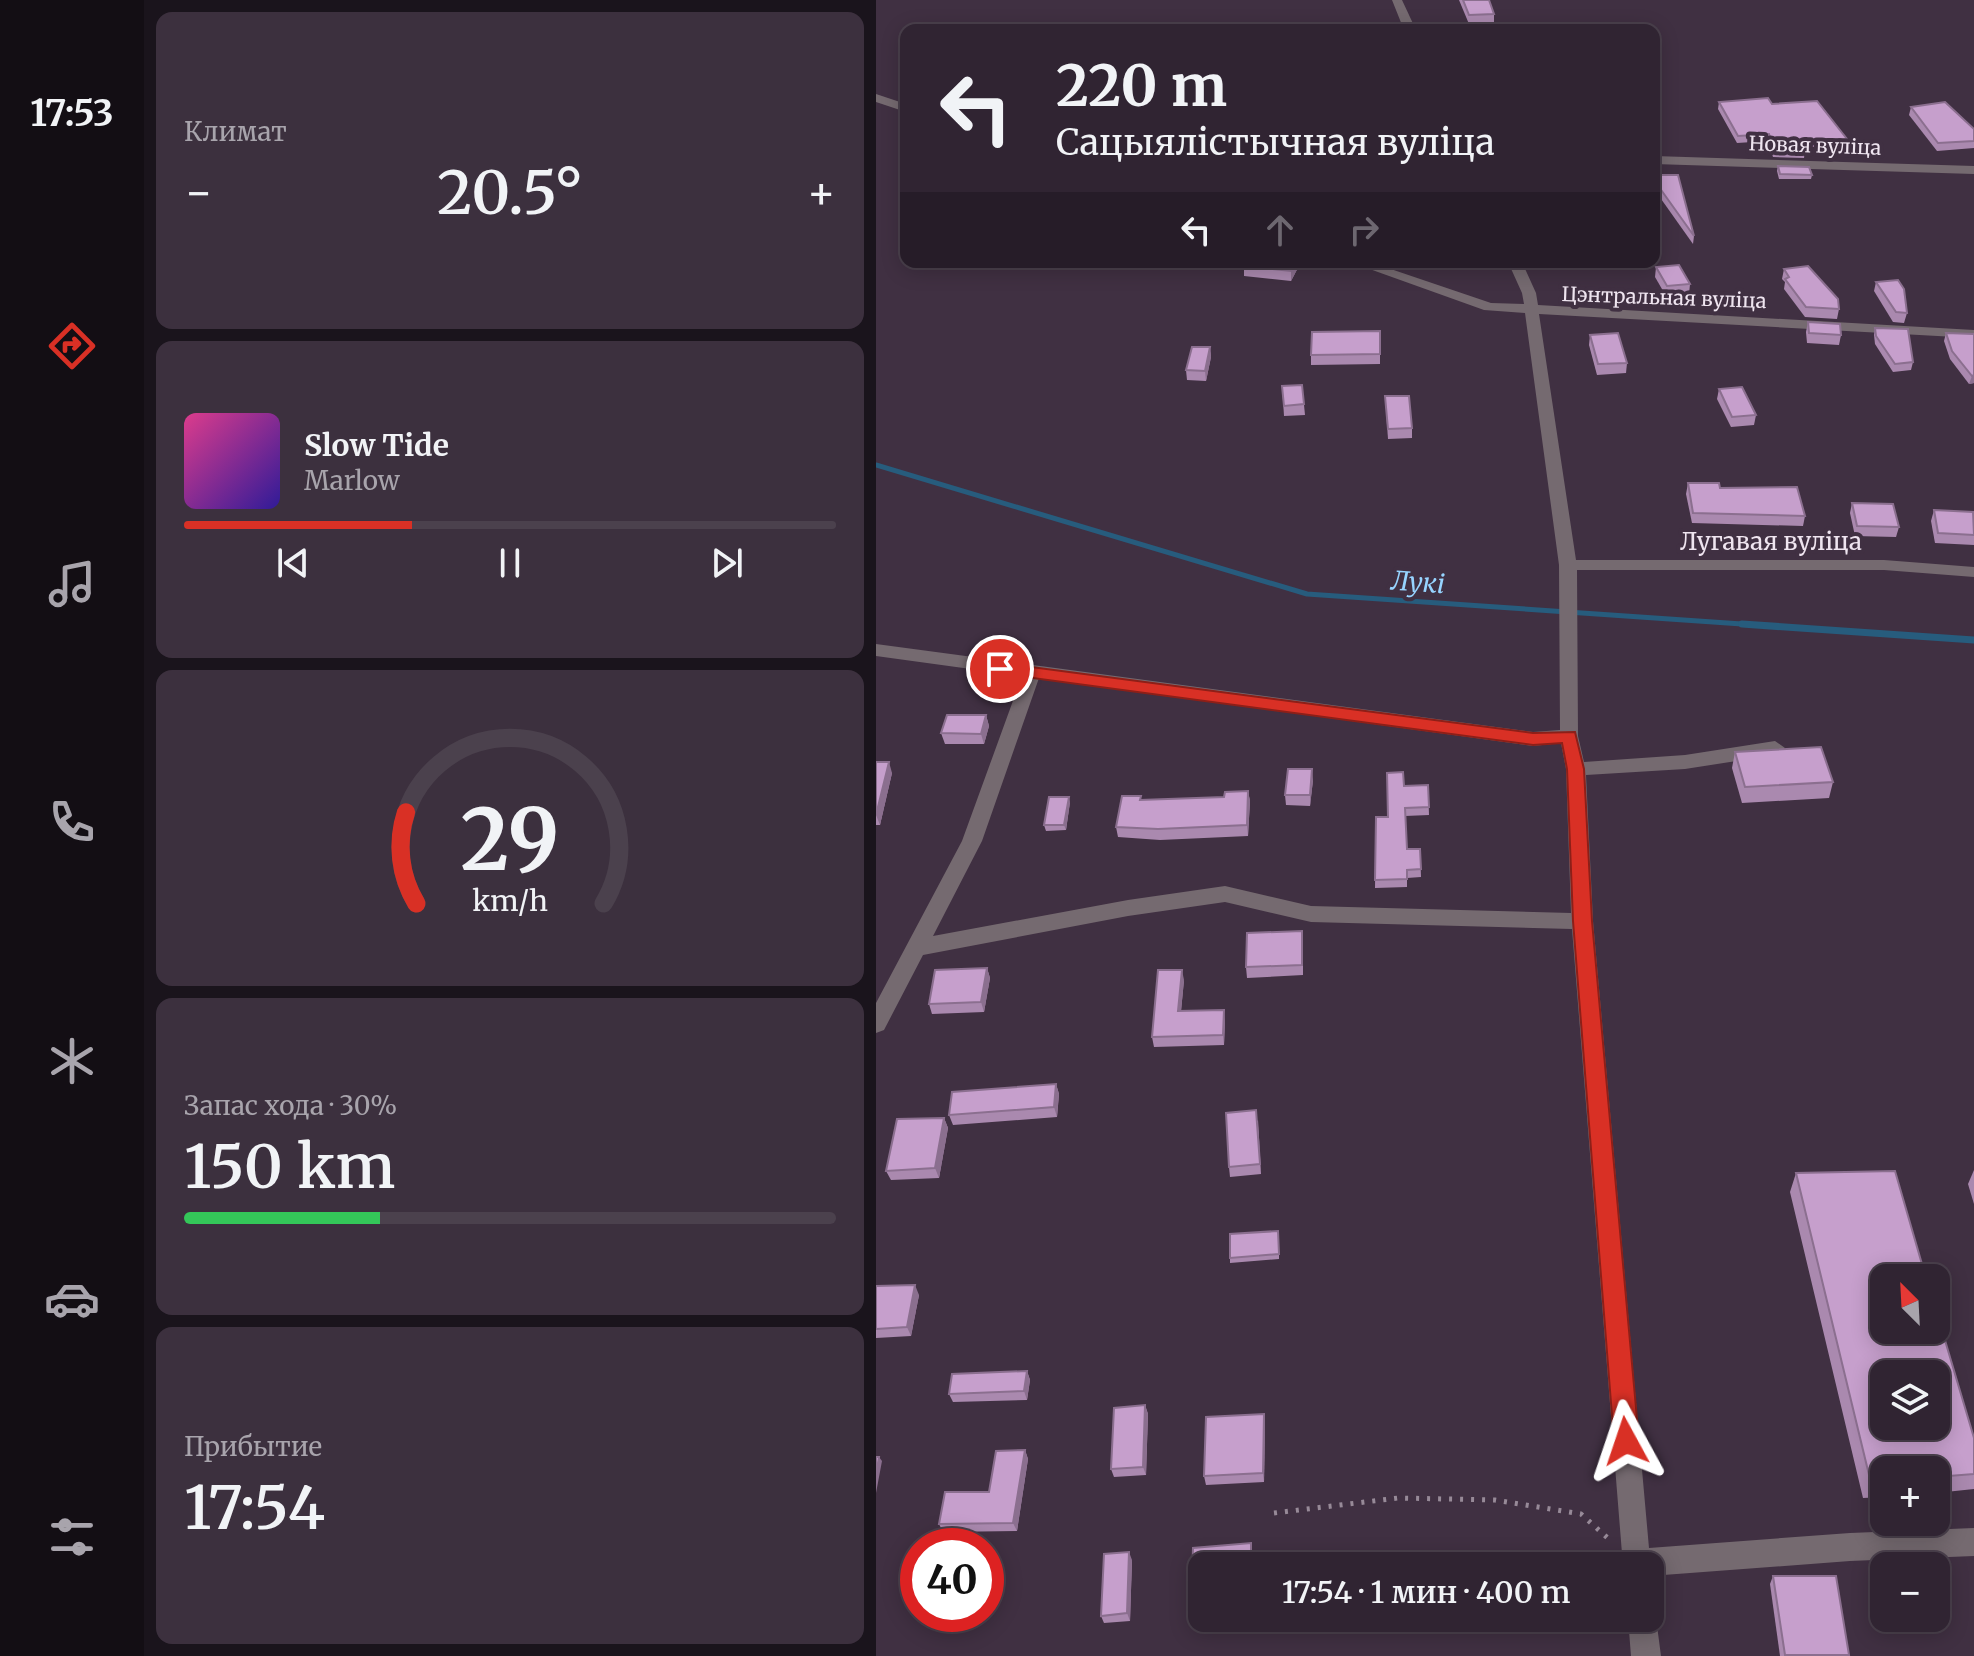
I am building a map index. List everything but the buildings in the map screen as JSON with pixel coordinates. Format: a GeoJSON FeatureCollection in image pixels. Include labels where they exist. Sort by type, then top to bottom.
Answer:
{"type":"FeatureCollection","features":[{"type":"Feature","properties":{"kind":"street"},"geometry":{"type":"LineString","coordinates":[[1397,0],[1407,24]]}},
{"type":"Feature","properties":{"kind":"street"},"geometry":{"type":"LineString","coordinates":[[876,98],[900,106]]}},
{"type":"Feature","properties":{"kind":"street","name":"Новая вуліца"},"geometry":{"type":"LineString","coordinates":[[1660,160],[1974,170]]}},
{"type":"Feature","properties":{"kind":"street"},"geometry":{"type":"LineString","coordinates":[[1375,268],[1489,307],[1532,311],[1529,293],[1518,268]]}},
{"type":"Feature","properties":{"kind":"street","name":"Цэнтральная вуліца"},"geometry":{"type":"LineString","coordinates":[[1636,1552],[1582,921],[1576,769],[1569,736],[1571,622],[1568,565],[1532,311],[1892,327],[1974,334]]}},
{"type":"Feature","properties":{"kind":"street","name":"Лугавая вуліца"},"geometry":{"type":"LineString","coordinates":[[1568,565],[1884,565],[1974,572]]}},
{"type":"Feature","properties":{"kind":"street"},"geometry":{"type":"LineString","coordinates":[[876,650],[1533,739],[1569,736]]}},
{"type":"Feature","properties":{"kind":"street"},"geometry":{"type":"LineString","coordinates":[[876,1024],[972,841],[1032,673]]}},
{"type":"Feature","properties":{"kind":"street"},"geometry":{"type":"LineString","coordinates":[[1576,769],[1685,762],[1775,748]]}},
{"type":"Feature","properties":{"kind":"street"},"geometry":{"type":"LineString","coordinates":[[915,948],[1128,908],[1225,894],[1311,914],[1582,921]]}},
{"type":"Feature","properties":{"kind":"street"},"geometry":{"type":"LineString","coordinates":[[1664,1563],[1850,1547],[1974,1542]]}},
{"type":"Feature","properties":{"kind":"street"},"geometry":{"type":"LineString","coordinates":[[1643,1632],[1646,1656]]}},
{"type":"Feature","properties":{"kind":"path"},"geometry":{"type":"LineString","coordinates":[[1274,1513],[1398,1498],[1495,1500],[1581,1514],[1623,1552]]}},
{"type":"Feature","properties":{"kind":"waterway","name":"Лукі"},"geometry":{"type":"LineString","coordinates":[[876,465],[1307,594],[1974,640]]}},
{"type":"Feature","properties":{"kind":"route"},"geometry":{"type":"LineString","coordinates":[[1000,669],[1533,739],[1569,736],[1576,769],[1582,921],[1626,1441]]}}]}
